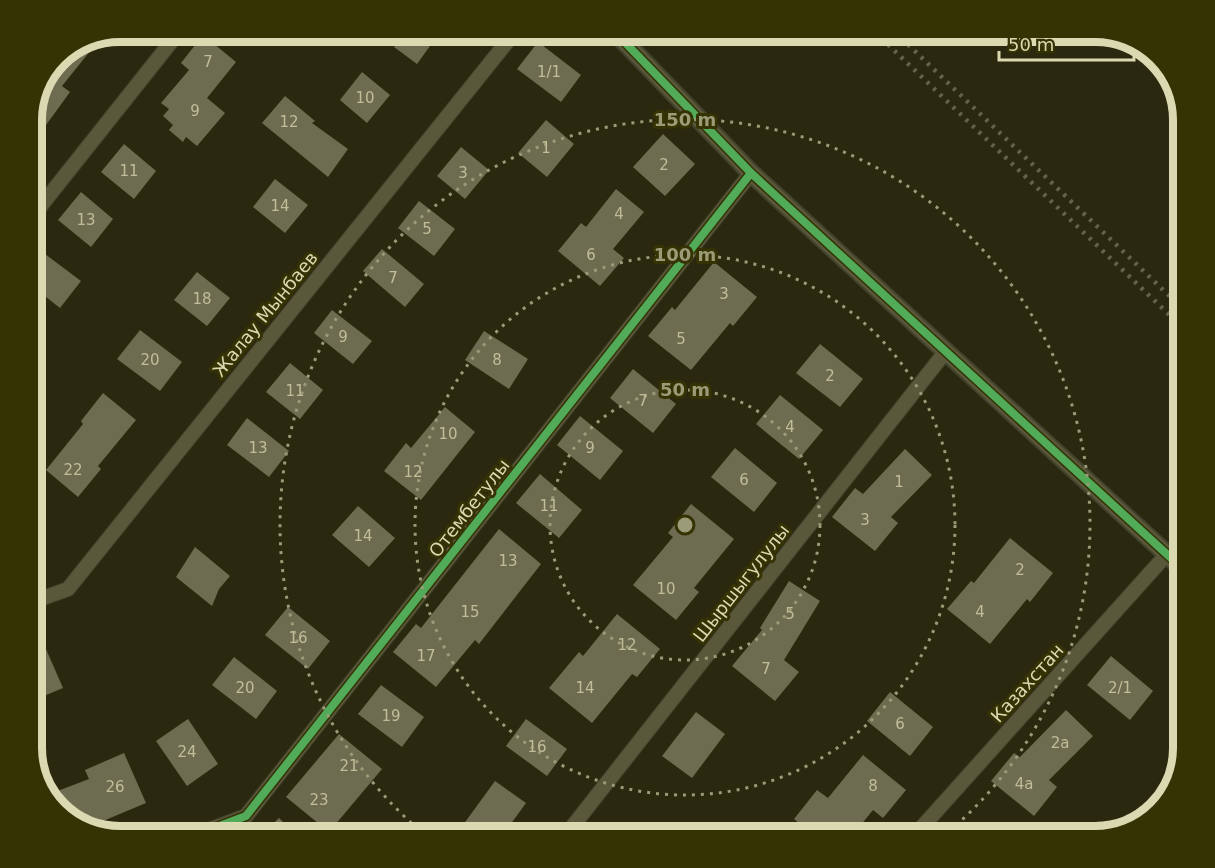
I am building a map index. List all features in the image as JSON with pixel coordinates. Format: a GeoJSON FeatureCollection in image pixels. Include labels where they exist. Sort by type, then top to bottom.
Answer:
{"type":"FeatureCollection","features":[{"type":"Feature","properties":{"kind":"street"},"geometry":{"type":"LineString","coordinates":[[42,204],[171,42]]}},
{"type":"Feature","properties":{"kind":"street","name":"Жалау Мынбаев"},"geometry":{"type":"LineString","coordinates":[[42,599],[68,589],[507,42]]}},
{"type":"Feature","properties":{"kind":"street"},"geometry":{"type":"LineString","coordinates":[[625,42],[751,173],[1173,559]]}},
{"type":"Feature","properties":{"kind":"street","name":"Отембетулы"},"geometry":{"type":"LineString","coordinates":[[221,826],[246,816],[751,173]]}},
{"type":"Feature","properties":{"kind":"street","name":"Шыршыгулулы"},"geometry":{"type":"LineString","coordinates":[[574,826],[946,351]]}},
{"type":"Feature","properties":{"kind":"street","name":"Казахстан"},"geometry":{"type":"LineString","coordinates":[[924,826],[1167,554]]}},
{"type":"Feature","properties":{"kind":"building"},"geometry":{"type":"Polygon","coordinates":[[[198,42],[212,42],[236,62],[207,98],[225,113],[197,146],[186,137],[183,142],[169,130],[173,125],[163,116],[169,109],[161,103],[189,70],[181,63],[198,42]]]}},
{"type":"Feature","properties":{"kind":"building"},"geometry":{"type":"Polygon","coordinates":[[[398,42],[433,42],[417,64],[394,47],[398,42]]]}},
{"type":"Feature","properties":{"kind":"building"},"geometry":{"type":"Polygon","coordinates":[[[538,42],[581,75],[561,102],[517,69],[538,42]]]}},
{"type":"Feature","properties":{"kind":"building"},"geometry":{"type":"Polygon","coordinates":[[[93,47],[62,86],[70,92],[46,125],[42,122],[42,115],[50,86],[69,61],[93,47]]]}},
{"type":"Feature","properties":{"kind":"building"},"geometry":{"type":"Polygon","coordinates":[[[362,72],[390,95],[367,123],[340,100],[362,72]]]}},
{"type":"Feature","properties":{"kind":"building"},"geometry":{"type":"Polygon","coordinates":[[[285,96],[315,121],[312,123],[348,149],[328,177],[262,123],[285,96]]]}},
{"type":"Feature","properties":{"kind":"building"},"geometry":{"type":"Polygon","coordinates":[[[546,120],[574,144],[547,177],[518,153],[546,120]]]}},
{"type":"Feature","properties":{"kind":"building"},"geometry":{"type":"Polygon","coordinates":[[[663,134],[695,164],[665,196],[633,167],[663,134]]]}},
{"type":"Feature","properties":{"kind":"building"},"geometry":{"type":"Polygon","coordinates":[[[124,144],[156,171],[134,199],[101,172],[124,144]]]}},
{"type":"Feature","properties":{"kind":"building"},"geometry":{"type":"Polygon","coordinates":[[[461,147],[489,170],[465,199],[437,176],[461,147]]]}},
{"type":"Feature","properties":{"kind":"building"},"geometry":{"type":"Polygon","coordinates":[[[275,179],[308,205],[285,233],[253,207],[275,179]]]}},
{"type":"Feature","properties":{"kind":"building"},"geometry":{"type":"Polygon","coordinates":[[[616,189],[644,212],[613,249],[624,258],[600,286],[558,251],[581,223],[586,227],[616,189]]]}},
{"type":"Feature","properties":{"kind":"building"},"geometry":{"type":"Polygon","coordinates":[[[81,192],[113,219],[91,247],[58,220],[81,192]]]}},
{"type":"Feature","properties":{"kind":"building"},"geometry":{"type":"Polygon","coordinates":[[[419,201],[455,229],[434,256],[398,228],[419,201]]]}},
{"type":"Feature","properties":{"kind":"building"},"geometry":{"type":"Polygon","coordinates":[[[382,249],[424,284],[405,307],[363,271],[382,249]]]}},
{"type":"Feature","properties":{"kind":"building"},"geometry":{"type":"Polygon","coordinates":[[[42,252],[81,281],[60,308],[42,294],[42,252]]]}},
{"type":"Feature","properties":{"kind":"building"},"geometry":{"type":"Polygon","coordinates":[[[714,262],[757,297],[733,326],[730,323],[691,370],[648,336],[672,307],[675,310],[714,262]]]}},
{"type":"Feature","properties":{"kind":"building"},"geometry":{"type":"Polygon","coordinates":[[[197,272],[230,298],[207,326],[174,300],[197,272]]]}},
{"type":"Feature","properties":{"kind":"building"},"geometry":{"type":"Polygon","coordinates":[[[332,310],[372,341],[353,364],[314,333],[332,310]]]}},
{"type":"Feature","properties":{"kind":"building"},"geometry":{"type":"Polygon","coordinates":[[[140,330],[182,362],[160,391],[117,359],[140,330]]]}},
{"type":"Feature","properties":{"kind":"building"},"geometry":{"type":"Polygon","coordinates":[[[484,331],[528,359],[509,389],[465,360],[484,331]]]}},
{"type":"Feature","properties":{"kind":"building"},"geometry":{"type":"Polygon","coordinates":[[[820,344],[863,379],[840,407],[796,373],[820,344]]]}},
{"type":"Feature","properties":{"kind":"building"},"geometry":{"type":"Polygon","coordinates":[[[290,363],[323,390],[300,419],[266,392],[290,363]]]}},
{"type":"Feature","properties":{"kind":"building"},"geometry":{"type":"Polygon","coordinates":[[[633,369],[676,404],[653,433],[610,398],[633,369]]]}},
{"type":"Feature","properties":{"kind":"building"},"geometry":{"type":"Polygon","coordinates":[[[103,393],[136,420],[98,466],[101,469],[78,497],[46,470],[83,424],[81,421],[103,393]]]}},
{"type":"Feature","properties":{"kind":"building"},"geometry":{"type":"Polygon","coordinates":[[[780,395],[823,430],[799,459],[756,424],[780,395]]]}},
{"type":"Feature","properties":{"kind":"building"},"geometry":{"type":"Polygon","coordinates":[[[445,407],[475,432],[421,500],[384,471],[406,443],[411,448],[445,407]]]}},
{"type":"Feature","properties":{"kind":"building"},"geometry":{"type":"Polygon","coordinates":[[[580,416],[623,451],[600,480],[557,445],[580,416]]]}},
{"type":"Feature","properties":{"kind":"building"},"geometry":{"type":"Polygon","coordinates":[[[247,418],[289,451],[269,477],[227,445],[247,418]]]}},
{"type":"Feature","properties":{"kind":"building"},"geometry":{"type":"Polygon","coordinates":[[[735,448],[777,483],[754,512],[711,477],[735,448]]]}},
{"type":"Feature","properties":{"kind":"building"},"geometry":{"type":"Polygon","coordinates":[[[905,449],[932,475],[891,517],[898,523],[875,551],[832,517],[855,488],[863,494],[905,449]]]}},
{"type":"Feature","properties":{"kind":"building"},"geometry":{"type":"Polygon","coordinates":[[[540,474],[582,510],[559,538],[516,503],[540,474]]]}},
{"type":"Feature","properties":{"kind":"building"},"geometry":{"type":"Polygon","coordinates":[[[691,504],[734,539],[694,588],[699,592],[676,620],[633,585],[673,537],[668,533],[691,504]]]}},
{"type":"Feature","properties":{"kind":"building"},"geometry":{"type":"Polygon","coordinates":[[[358,506],[395,538],[369,567],[332,535],[358,506]]]}},
{"type":"Feature","properties":{"kind":"building"},"geometry":{"type":"Polygon","coordinates":[[[499,529],[541,564],[479,644],[475,640],[436,687],[393,652],[416,624],[421,628],[499,529]]]}},
{"type":"Feature","properties":{"kind":"building"},"geometry":{"type":"Polygon","coordinates":[[[1010,538],[1053,573],[1030,602],[1027,599],[990,644],[947,609],[971,581],[974,583],[1010,538]]]}},
{"type":"Feature","properties":{"kind":"building"},"geometry":{"type":"Polygon","coordinates":[[[195,547],[230,576],[219,589],[212,606],[176,577],[195,547]]]}},
{"type":"Feature","properties":{"kind":"building"},"geometry":{"type":"Polygon","coordinates":[[[789,581],[820,601],[784,660],[799,672],[775,701],[732,666],[762,630],[760,628],[789,581]]]}},
{"type":"Feature","properties":{"kind":"building"},"geometry":{"type":"Polygon","coordinates":[[[288,607],[330,641],[308,669],[265,635],[288,607]]]}},
{"type":"Feature","properties":{"kind":"building"},"geometry":{"type":"Polygon","coordinates":[[[617,614],[660,649],[637,677],[632,674],[592,723],[549,688],[579,652],[583,656],[617,614]]]}},
{"type":"Feature","properties":{"kind":"building"},"geometry":{"type":"Polygon","coordinates":[[[42,640],[63,688],[42,697],[42,640]]]}},
{"type":"Feature","properties":{"kind":"building"},"geometry":{"type":"Polygon","coordinates":[[[1111,656],[1153,691],[1130,720],[1087,685],[1111,656]]]}},
{"type":"Feature","properties":{"kind":"building"},"geometry":{"type":"Polygon","coordinates":[[[234,657],[277,691],[256,719],[212,685],[234,657]]]}},
{"type":"Feature","properties":{"kind":"building"},"geometry":{"type":"Polygon","coordinates":[[[381,685],[424,717],[402,747],[358,714],[381,685]]]}},
{"type":"Feature","properties":{"kind":"building"},"geometry":{"type":"Polygon","coordinates":[[[890,692],[933,727],[910,756],[867,721],[890,692]]]}},
{"type":"Feature","properties":{"kind":"building"},"geometry":{"type":"Polygon","coordinates":[[[1066,710],[1093,736],[1049,780],[1057,787],[1034,816],[991,781],[1014,753],[1020,757],[1066,710]]]}},
{"type":"Feature","properties":{"kind":"building"},"geometry":{"type":"Polygon","coordinates":[[[696,712],[725,734],[692,778],[662,756],[696,712]]]}},
{"type":"Feature","properties":{"kind":"building"},"geometry":{"type":"Polygon","coordinates":[[[188,719],[218,764],[187,786],[156,741],[188,719]]]}},
{"type":"Feature","properties":{"kind":"building"},"geometry":{"type":"Polygon","coordinates":[[[526,719],[567,749],[547,776],[506,746],[526,719]]]}},
{"type":"Feature","properties":{"kind":"building"},"geometry":{"type":"Polygon","coordinates":[[[339,734],[382,769],[334,826],[322,826],[286,797],[339,734]]]}},
{"type":"Feature","properties":{"kind":"building"},"geometry":{"type":"Polygon","coordinates":[[[124,753],[146,803],[99,823],[86,818],[65,803],[56,792],[89,779],[85,770],[124,753]]]}},
{"type":"Feature","properties":{"kind":"building"},"geometry":{"type":"Polygon","coordinates":[[[863,755],[906,790],[883,818],[873,810],[860,826],[803,826],[794,819],[817,790],[828,798],[863,755]]]}},
{"type":"Feature","properties":{"kind":"building"},"geometry":{"type":"Polygon","coordinates":[[[495,781],[526,803],[509,826],[462,826],[495,781]]]}},
{"type":"Feature","properties":{"kind":"building"},"geometry":{"type":"Polygon","coordinates":[[[279,818],[287,826],[271,826],[279,818]]]}},
{"type":"Feature","properties":{"kind":"railway"},"geometry":{"type":"LineString","coordinates":[[885,42],[1173,318]]}},
{"type":"Feature","properties":{"kind":"railway"},"geometry":{"type":"LineString","coordinates":[[905,42],[1173,299]]}},
{"type":"Feature","properties":{"kind":"cycle path"},"geometry":{"type":"LineString","coordinates":[[625,42],[751,173],[1173,560]]}},
{"type":"Feature","properties":{"kind":"cycle path"},"geometry":{"type":"LineString","coordinates":[[220,826],[246,816],[751,173]]}}]}
